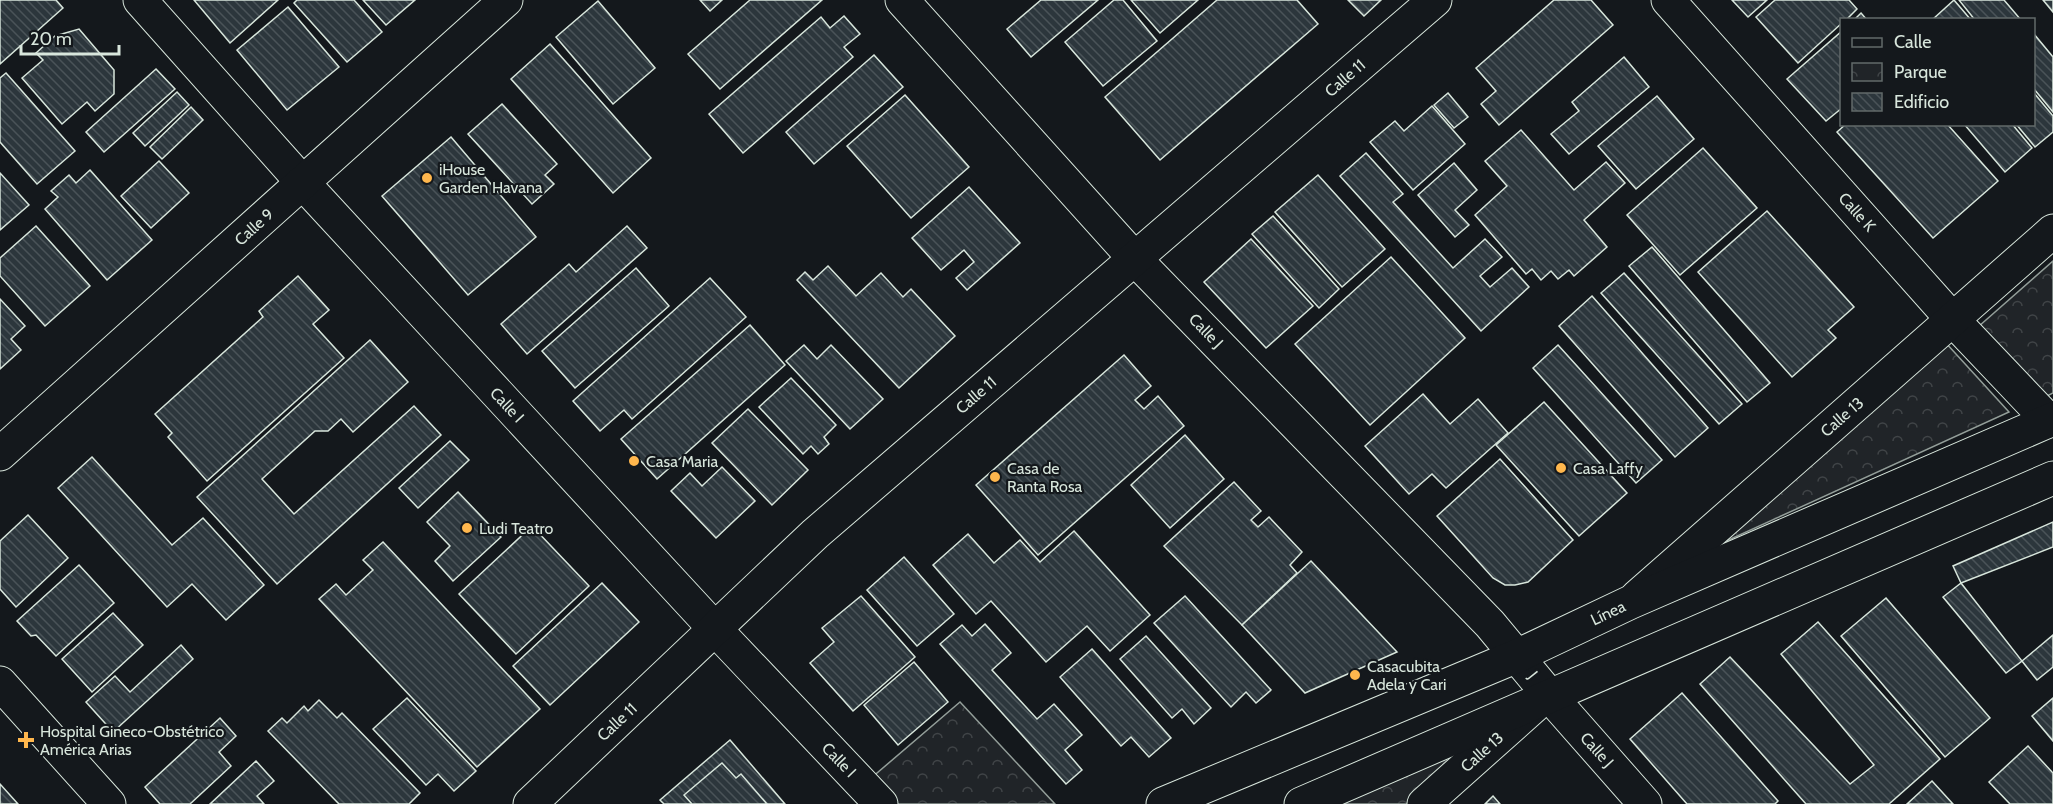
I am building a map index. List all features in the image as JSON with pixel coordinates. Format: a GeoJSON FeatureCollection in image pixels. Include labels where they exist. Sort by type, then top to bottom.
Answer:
{"type":"FeatureCollection","features":[{"type":"Feature","properties":{"kind":"street","name":"Calle I"},"geometry":{"type":"LineString","coordinates":[[140,0],[303,183],[715,630],[881,804]]}},
{"type":"Feature","properties":{"kind":"street","name":"Calle 9"},"geometry":{"type":"LineString","coordinates":[[0,454],[506,0]]}},
{"type":"Feature","properties":{"kind":"street","name":"Calle J"},"geometry":{"type":"LineString","coordinates":[[902,0],[1135,259],[1490,624],[1517,656]]}},
{"type":"Feature","properties":{"kind":"street","name":"Calle 11"},"geometry":{"type":"LineString","coordinates":[[530,804],[815,534],[1435,0]]}},
{"type":"Feature","properties":{"kind":"street","name":"Calle K"},"geometry":{"type":"LineString","coordinates":[[1668,0],[1953,320],[2051,420]]}},
{"type":"Feature","properties":{"kind":"street","name":"Calle 13"},"geometry":{"type":"LineString","coordinates":[[1631,602],[2053,231]]}},
{"type":"Feature","properties":{"kind":"street","name":"Línea"},"geometry":{"type":"LineString","coordinates":[[1163,804],[1517,656],[1631,602],[2051,420]]}},
{"type":"Feature","properties":{"kind":"street"},"geometry":{"type":"LineString","coordinates":[[1300,804],[2053,478]]}},
{"type":"Feature","properties":{"kind":"street","name":"J"},"geometry":{"type":"LineString","coordinates":[[1517,656],[1544,698]]}},
{"type":"Feature","properties":{"kind":"street"},"geometry":{"type":"LineString","coordinates":[[0,682],[109,804]]}},
{"type":"Feature","properties":{"kind":"street","name":"Calle J"},"geometry":{"type":"LineString","coordinates":[[1544,698],[1645,804]]}},
{"type":"Feature","properties":{"kind":"street","name":"Calle 13"},"geometry":{"type":"LineString","coordinates":[[1424,804],[1544,698]]}},
{"type":"Feature","properties":{"kind":"green space"},"geometry":{"type":"Polygon","coordinates":[[[2053,261],[2053,393],[2047,396],[1978,327],[2053,261]]]}},
{"type":"Feature","properties":{"kind":"green space"},"geometry":{"type":"Polygon","coordinates":[[[1945,342],[2009,412],[1722,543],[1945,342]]]}},
{"type":"Feature","properties":{"kind":"green space"},"geometry":{"type":"Polygon","coordinates":[[[1540,700],[1420,804],[1301,804],[1540,700]]]}},
{"type":"Feature","properties":{"kind":"green space"},"geometry":{"type":"Polygon","coordinates":[[[960,702],[1055,804],[881,804],[863,785],[960,702]]]}},
{"type":"Feature","properties":{"kind":"building"},"geometry":{"type":"Polygon","coordinates":[[[0,0],[56,0],[63,8],[0,64],[0,0]]]}},
{"type":"Feature","properties":{"kind":"building"},"geometry":{"type":"Polygon","coordinates":[[[194,0],[278,0],[230,43],[194,0]]]}},
{"type":"Feature","properties":{"kind":"building"},"geometry":{"type":"Polygon","coordinates":[[[297,0],[354,0],[382,32],[347,62],[294,3],[297,0]]]}},
{"type":"Feature","properties":{"kind":"building"},"geometry":{"type":"Polygon","coordinates":[[[363,0],[415,0],[386,25],[363,0]]]}},
{"type":"Feature","properties":{"kind":"building"},"geometry":{"type":"Polygon","coordinates":[[[700,0],[722,0],[710,11],[700,0]]]}},
{"type":"Feature","properties":{"kind":"building"},"geometry":{"type":"Polygon","coordinates":[[[750,0],[822,0],[720,89],[688,54],[750,0]]]}},
{"type":"Feature","properties":{"kind":"building"},"geometry":{"type":"Polygon","coordinates":[[[1041,0],[1098,0],[1031,57],[1007,29],[1041,0]]]}},
{"type":"Feature","properties":{"kind":"building"},"geometry":{"type":"Polygon","coordinates":[[[1114,0],[1123,0],[1157,41],[1103,86],[1065,42],[1114,0]]]}},
{"type":"Feature","properties":{"kind":"building"},"geometry":{"type":"Polygon","coordinates":[[[1131,0],[1198,0],[1160,33],[1131,0]]]}},
{"type":"Feature","properties":{"kind":"building"},"geometry":{"type":"Polygon","coordinates":[[[1217,0],[1297,0],[1318,24],[1160,160],[1105,97],[1217,0]]]}},
{"type":"Feature","properties":{"kind":"building"},"geometry":{"type":"Polygon","coordinates":[[[1348,0],[1381,0],[1364,16],[1348,0]]]}},
{"type":"Feature","properties":{"kind":"building"},"geometry":{"type":"Polygon","coordinates":[[[1554,0],[1591,0],[1613,25],[1499,125],[1481,104],[1496,91],[1476,68],[1554,0]]]}},
{"type":"Feature","properties":{"kind":"building"},"geometry":{"type":"Polygon","coordinates":[[[1732,0],[1767,0],[1748,17],[1732,0]]]}},
{"type":"Feature","properties":{"kind":"building"},"geometry":{"type":"Polygon","coordinates":[[[1775,0],[1849,0],[1857,9],[1848,18],[1840,18],[1840,25],[1798,63],[1756,17],[1775,0]]]}},
{"type":"Feature","properties":{"kind":"building"},"geometry":{"type":"Polygon","coordinates":[[[1954,0],[1969,18],[1934,18],[1954,0]]]}},
{"type":"Feature","properties":{"kind":"building"},"geometry":{"type":"Polygon","coordinates":[[[1959,0],[2004,0],[2019,18],[1973,18],[1959,0]]]}},
{"type":"Feature","properties":{"kind":"building"},"geometry":{"type":"Polygon","coordinates":[[[2043,0],[2053,0],[2053,12],[2043,0]]]}},
{"type":"Feature","properties":{"kind":"building"},"geometry":{"type":"Polygon","coordinates":[[[598,1],[655,68],[613,104],[556,37],[598,1]]]}},
{"type":"Feature","properties":{"kind":"building"},"geometry":{"type":"Polygon","coordinates":[[[288,7],[339,67],[287,110],[237,50],[288,7]]]}},
{"type":"Feature","properties":{"kind":"building"},"geometry":{"type":"Polygon","coordinates":[[[1861,13],[1865,18],[1856,18],[1861,13]]]}},
{"type":"Feature","properties":{"kind":"building"},"geometry":{"type":"Polygon","coordinates":[[[844,16],[860,34],[844,47],[853,57],[743,153],[709,114],[821,17],[830,28],[844,16]]]}},
{"type":"Feature","properties":{"kind":"building"},"geometry":{"type":"Polygon","coordinates":[[[79,29],[114,70],[114,94],[95,111],[87,102],[62,124],[22,78],[43,60],[36,53],[55,36],[79,29]]]}},
{"type":"Feature","properties":{"kind":"building"},"geometry":{"type":"Polygon","coordinates":[[[1840,33],[1840,110],[1826,121],[1787,79],[1840,33]]]}},
{"type":"Feature","properties":{"kind":"building"},"geometry":{"type":"Polygon","coordinates":[[[2035,35],[2053,57],[2053,112],[2035,90],[2035,35]]]}},
{"type":"Feature","properties":{"kind":"building"},"geometry":{"type":"Polygon","coordinates":[[[550,44],[651,158],[613,193],[511,79],[550,44]]]}},
{"type":"Feature","properties":{"kind":"building"},"geometry":{"type":"Polygon","coordinates":[[[874,55],[903,87],[814,164],[786,132],[874,55]]]}},
{"type":"Feature","properties":{"kind":"building"},"geometry":{"type":"Polygon","coordinates":[[[1624,57],[1649,87],[1569,154],[1551,134],[1579,111],[1572,102],[1624,57]]]}},
{"type":"Feature","properties":{"kind":"building"},"geometry":{"type":"Polygon","coordinates":[[[156,69],[175,89],[104,152],[86,132],[156,69]]]}},
{"type":"Feature","properties":{"kind":"building"},"geometry":{"type":"Polygon","coordinates":[[[6,73],[75,151],[37,184],[0,142],[0,78],[6,73]]]}},
{"type":"Feature","properties":{"kind":"building"},"geometry":{"type":"Polygon","coordinates":[[[177,92],[189,105],[145,146],[133,133],[177,92]]]}},
{"type":"Feature","properties":{"kind":"building"},"geometry":{"type":"Polygon","coordinates":[[[1448,93],[1468,117],[1454,128],[1434,105],[1448,93]]]}},
{"type":"Feature","properties":{"kind":"building"},"geometry":{"type":"Polygon","coordinates":[[[2035,94],[2053,116],[2053,132],[2035,147],[2018,126],[2035,126],[2035,94]]]}},
{"type":"Feature","properties":{"kind":"building"},"geometry":{"type":"Polygon","coordinates":[[[905,95],[969,167],[911,218],[847,146],[905,95]]]}},
{"type":"Feature","properties":{"kind":"building"},"geometry":{"type":"Polygon","coordinates":[[[1657,96],[1694,139],[1636,189],[1598,146],[1657,96]]]}},
{"type":"Feature","properties":{"kind":"building"},"geometry":{"type":"Polygon","coordinates":[[[502,104],[557,164],[545,175],[554,184],[532,204],[468,134],[502,104]]]}},
{"type":"Feature","properties":{"kind":"building"},"geometry":{"type":"Polygon","coordinates":[[[1432,106],[1465,144],[1413,190],[1370,142],[1395,121],[1404,131],[1432,106]]]}},
{"type":"Feature","properties":{"kind":"building"},"geometry":{"type":"Polygon","coordinates":[[[191,107],[203,120],[162,159],[150,147],[191,107]]]}},
{"type":"Feature","properties":{"kind":"building"},"geometry":{"type":"Polygon","coordinates":[[[1844,126],[1949,126],[1998,181],[1933,238],[1837,132],[1844,126]]]}},
{"type":"Feature","properties":{"kind":"building"},"geometry":{"type":"Polygon","coordinates":[[[1966,126],[2014,126],[2032,148],[2005,172],[1966,126]]]}},
{"type":"Feature","properties":{"kind":"building"},"geometry":{"type":"Polygon","coordinates":[[[1521,130],[1574,190],[1606,162],[1625,183],[1584,220],[1607,247],[1574,276],[1569,270],[1558,279],[1551,271],[1541,280],[1532,269],[1526,274],[1475,215],[1507,186],[1485,161],[1521,130]]]}},
{"type":"Feature","properties":{"kind":"building"},"geometry":{"type":"Polygon","coordinates":[[[451,137],[536,237],[468,295],[382,196],[451,137]]]}},
{"type":"Feature","properties":{"kind":"building"},"geometry":{"type":"Polygon","coordinates":[[[1703,148],[1757,208],[1680,275],[1627,215],[1703,148]]]}},
{"type":"Feature","properties":{"kind":"building"},"geometry":{"type":"Polygon","coordinates":[[[1366,153],[1403,194],[1393,202],[1453,268],[1485,239],[1502,257],[1480,276],[1490,287],[1512,268],[1529,287],[1481,331],[1340,176],[1366,153]]]}},
{"type":"Feature","properties":{"kind":"building"},"geometry":{"type":"Polygon","coordinates":[[[159,161],[189,193],[151,228],[121,196],[159,161]]]}},
{"type":"Feature","properties":{"kind":"building"},"geometry":{"type":"Polygon","coordinates":[[[1454,163],[1477,190],[1455,210],[1469,225],[1455,237],[1418,195],[1454,163]]]}},
{"type":"Feature","properties":{"kind":"building"},"geometry":{"type":"Polygon","coordinates":[[[90,170],[152,240],[107,280],[45,209],[58,197],[51,191],[69,175],[76,183],[90,170]]]}},
{"type":"Feature","properties":{"kind":"building"},"geometry":{"type":"Polygon","coordinates":[[[0,173],[29,205],[0,230],[0,173]]]}},
{"type":"Feature","properties":{"kind":"building"},"geometry":{"type":"Polygon","coordinates":[[[1318,175],[1385,249],[1342,287],[1275,212],[1318,175]]]}},
{"type":"Feature","properties":{"kind":"building"},"geometry":{"type":"Polygon","coordinates":[[[969,187],[1020,243],[967,290],[956,278],[974,262],[964,250],[941,270],[912,238],[969,187]]]}},
{"type":"Feature","properties":{"kind":"building"},"geometry":{"type":"Polygon","coordinates":[[[1767,211],[1854,307],[1828,330],[1836,338],[1792,377],[1698,272],[1767,211]]]}},
{"type":"Feature","properties":{"kind":"building"},"geometry":{"type":"Polygon","coordinates":[[[1273,216],[1339,289],[1319,308],[1252,234],[1273,216]]]}},
{"type":"Feature","properties":{"kind":"building"},"geometry":{"type":"Polygon","coordinates":[[[36,226],[90,286],[45,326],[0,276],[0,258],[36,226]]]}},
{"type":"Feature","properties":{"kind":"building"},"geometry":{"type":"Polygon","coordinates":[[[627,226],[647,248],[527,354],[501,324],[569,264],[576,272],[627,226]]]}},
{"type":"Feature","properties":{"kind":"building"},"geometry":{"type":"Polygon","coordinates":[[[1251,239],[1313,306],[1266,348],[1204,282],[1251,239]]]}},
{"type":"Feature","properties":{"kind":"building"},"geometry":{"type":"Polygon","coordinates":[[[1652,247],[1770,383],[1747,402],[1629,266],[1652,247]]]}},
{"type":"Feature","properties":{"kind":"building"},"geometry":{"type":"Polygon","coordinates":[[[1391,257],[1465,338],[1370,425],[1295,344],[1391,257]]]}},
{"type":"Feature","properties":{"kind":"building"},"geometry":{"type":"Polygon","coordinates":[[[828,266],[856,296],[881,273],[903,297],[911,289],[955,336],[899,388],[797,280],[805,272],[813,280],[828,266]]]}},
{"type":"Feature","properties":{"kind":"building"},"geometry":{"type":"Polygon","coordinates":[[[636,268],[669,306],[575,388],[542,351],[636,268]]]}},
{"type":"Feature","properties":{"kind":"building"},"geometry":{"type":"Polygon","coordinates":[[[1624,273],[1742,404],[1719,424],[1601,293],[1624,273]]]}},
{"type":"Feature","properties":{"kind":"building"},"geometry":{"type":"Polygon","coordinates":[[[298,276],[329,310],[313,324],[344,358],[207,481],[168,437],[172,433],[155,414],[263,317],[259,311],[298,276]]]}},
{"type":"Feature","properties":{"kind":"building"},"geometry":{"type":"Polygon","coordinates":[[[710,278],[746,317],[632,419],[624,410],[600,431],[573,401],[710,278]]]}},
{"type":"Feature","properties":{"kind":"building"},"geometry":{"type":"Polygon","coordinates":[[[1592,296],[1708,428],[1675,457],[1559,326],[1592,296]]]}},
{"type":"Feature","properties":{"kind":"building"},"geometry":{"type":"Polygon","coordinates":[[[0,299],[25,326],[11,339],[21,350],[0,369],[0,299]]]}},
{"type":"Feature","properties":{"kind":"building"},"geometry":{"type":"Polygon","coordinates":[[[750,325],[785,365],[657,479],[621,439],[750,325]]]}},
{"type":"Feature","properties":{"kind":"building"},"geometry":{"type":"Polygon","coordinates":[[[370,340],[408,382],[353,432],[341,419],[328,431],[315,431],[262,479],[294,514],[414,406],[441,435],[277,584],[197,497],[370,340]]]}},
{"type":"Feature","properties":{"kind":"building"},"geometry":{"type":"Polygon","coordinates":[[[804,345],[817,359],[831,345],[883,399],[850,429],[786,361],[804,345]]]}},
{"type":"Feature","properties":{"kind":"building"},"geometry":{"type":"Polygon","coordinates":[[[1558,345],[1662,460],[1636,483],[1533,368],[1558,345]]]}},
{"type":"Feature","properties":{"kind":"building"},"geometry":{"type":"Polygon","coordinates":[[[1124,355],[1151,386],[1135,400],[1144,409],[1158,396],[1184,426],[1038,555],[976,485],[1124,355]]]}},
{"type":"Feature","properties":{"kind":"building"},"geometry":{"type":"Polygon","coordinates":[[[791,378],[836,425],[824,437],[829,444],[818,454],[811,446],[803,454],[759,407],[791,378]]]}},
{"type":"Feature","properties":{"kind":"building"},"geometry":{"type":"Polygon","coordinates":[[[1423,394],[1450,424],[1478,399],[1508,433],[1446,488],[1432,474],[1409,494],[1365,446],[1423,394]]]}},
{"type":"Feature","properties":{"kind":"building"},"geometry":{"type":"Polygon","coordinates":[[[1544,402],[1627,493],[1579,536],[1496,445],[1544,402]]]}},
{"type":"Feature","properties":{"kind":"building"},"geometry":{"type":"Polygon","coordinates":[[[748,409],[808,470],[772,505],[712,443],[748,409]]]}},
{"type":"Feature","properties":{"kind":"building"},"geometry":{"type":"Polygon","coordinates":[[[1185,435],[1224,479],[1170,528],[1131,485],[1185,435]]]}},
{"type":"Feature","properties":{"kind":"building"},"geometry":{"type":"Polygon","coordinates":[[[450,441],[469,460],[418,508],[399,488],[450,441]]]}},
{"type":"Feature","properties":{"kind":"building"},"geometry":{"type":"Polygon","coordinates":[[[92,457],[172,545],[203,518],[264,585],[226,620],[192,584],[167,607],[58,488],[92,457]]]}},
{"type":"Feature","properties":{"kind":"building"},"geometry":{"type":"Polygon","coordinates":[[[1500,459],[1573,540],[1528,582],[1515,585],[1505,585],[1493,578],[1437,516],[1500,459]]]}},
{"type":"Feature","properties":{"kind":"building"},"geometry":{"type":"Polygon","coordinates":[[[722,467],[755,501],[716,538],[671,491],[690,473],[702,486],[722,467]]]}},
{"type":"Feature","properties":{"kind":"building"},"geometry":{"type":"Polygon","coordinates":[[[1234,482],[1261,511],[1251,520],[1258,527],[1269,517],[1302,552],[1290,565],[1297,573],[1242,625],[1164,546],[1234,482]]]}},
{"type":"Feature","properties":{"kind":"building"},"geometry":{"type":"Polygon","coordinates":[[[458,492],[501,537],[453,581],[435,561],[450,546],[427,522],[458,492]]]}},
{"type":"Feature","properties":{"kind":"building"},"geometry":{"type":"Polygon","coordinates":[[[28,515],[68,558],[16,607],[0,589],[0,541],[28,515]]]}},
{"type":"Feature","properties":{"kind":"building"},"geometry":{"type":"Polygon","coordinates":[[[2053,522],[2053,547],[1961,583],[1953,566],[2053,522]]]}},
{"type":"Feature","properties":{"kind":"building"},"geometry":{"type":"Polygon","coordinates":[[[532,526],[589,586],[516,654],[459,594],[532,526]]]}},
{"type":"Feature","properties":{"kind":"building"},"geometry":{"type":"Polygon","coordinates":[[[1074,531],[1150,615],[1110,651],[1087,626],[1046,662],[991,601],[976,614],[933,565],[968,534],[994,563],[1020,540],[1040,562],[1074,531]]]}},
{"type":"Feature","properties":{"kind":"building"},"geometry":{"type":"Polygon","coordinates":[[[383,542],[540,709],[477,767],[319,599],[336,584],[346,595],[373,570],[363,560],[383,542]]]}},
{"type":"Feature","properties":{"kind":"building"},"geometry":{"type":"Polygon","coordinates":[[[904,557],[954,614],[917,646],[867,590],[904,557]]]}},
{"type":"Feature","properties":{"kind":"building"},"geometry":{"type":"Polygon","coordinates":[[[1311,561],[1397,652],[1305,693],[1242,625],[1311,561]]]}},
{"type":"Feature","properties":{"kind":"building"},"geometry":{"type":"Polygon","coordinates":[[[79,565],[114,603],[56,656],[36,635],[31,636],[17,621],[79,565]]]}},
{"type":"Feature","properties":{"kind":"building"},"geometry":{"type":"Polygon","coordinates":[[[602,583],[639,622],[550,705],[513,666],[602,583]]]}},
{"type":"Feature","properties":{"kind":"building"},"geometry":{"type":"Polygon","coordinates":[[[1961,583],[2022,661],[2006,673],[1943,597],[1961,583]]]}},
{"type":"Feature","properties":{"kind":"building"},"geometry":{"type":"Polygon","coordinates":[[[861,596],[915,657],[853,711],[810,663],[834,642],[822,628],[861,596]]]}},
{"type":"Feature","properties":{"kind":"building"},"geometry":{"type":"Polygon","coordinates":[[[1185,596],[1271,690],[1256,703],[1246,692],[1231,707],[1154,623],[1185,596]]]}},
{"type":"Feature","properties":{"kind":"building"},"geometry":{"type":"Polygon","coordinates":[[[1886,598],[1990,718],[1945,757],[1841,636],[1886,598]]]}},
{"type":"Feature","properties":{"kind":"building"},"geometry":{"type":"Polygon","coordinates":[[[113,613],[143,645],[92,692],[62,659],[113,613]]]}},
{"type":"Feature","properties":{"kind":"building"},"geometry":{"type":"Polygon","coordinates":[[[1818,622],[1940,759],[1889,804],[1806,804],[1700,684],[1730,657],[1850,784],[1874,765],[1781,654],[1818,622]]]}},
{"type":"Feature","properties":{"kind":"building"},"geometry":{"type":"Polygon","coordinates":[[[985,624],[1011,653],[992,670],[1037,719],[1054,704],[1082,735],[1065,750],[1082,770],[1066,784],[940,644],[962,625],[972,636],[985,624]]]}},
{"type":"Feature","properties":{"kind":"building"},"geometry":{"type":"Polygon","coordinates":[[[2053,635],[2053,667],[2037,680],[2022,661],[2053,635]]]}},
{"type":"Feature","properties":{"kind":"building"},"geometry":{"type":"Polygon","coordinates":[[[1146,636],[1211,708],[1194,724],[1182,709],[1172,718],[1120,659],[1146,636]]]}},
{"type":"Feature","properties":{"kind":"building"},"geometry":{"type":"Polygon","coordinates":[[[181,645],[193,659],[113,732],[86,702],[115,676],[130,692],[181,645]]]}},
{"type":"Feature","properties":{"kind":"building"},"geometry":{"type":"Polygon","coordinates":[[[1092,649],[1171,738],[1149,757],[1131,737],[1121,746],[1060,677],[1092,649]]]}},
{"type":"Feature","properties":{"kind":"building"},"geometry":{"type":"Polygon","coordinates":[[[914,662],[948,702],[898,745],[864,705],[914,662]]]}},
{"type":"Feature","properties":{"kind":"building"},"geometry":{"type":"Polygon","coordinates":[[[1682,693],[1778,801],[1775,804],[1687,804],[1630,739],[1682,693]]]}},
{"type":"Feature","properties":{"kind":"building"},"geometry":{"type":"Polygon","coordinates":[[[407,698],[476,771],[454,791],[438,774],[426,785],[373,729],[407,698]]]}},
{"type":"Feature","properties":{"kind":"building"},"geometry":{"type":"Polygon","coordinates":[[[2053,698],[2053,741],[2032,716],[2053,698]]]}},
{"type":"Feature","properties":{"kind":"building"},"geometry":{"type":"Polygon","coordinates":[[[319,700],[337,718],[342,713],[420,793],[409,804],[339,804],[268,731],[282,718],[287,723],[304,706],[308,711],[319,700]]]}},
{"type":"Feature","properties":{"kind":"building"},"geometry":{"type":"Polygon","coordinates":[[[220,718],[236,736],[219,752],[231,766],[190,804],[160,804],[145,787],[220,718]]]}},
{"type":"Feature","properties":{"kind":"building"},"geometry":{"type":"Polygon","coordinates":[[[730,740],[785,804],[664,804],[660,800],[730,740]]]}},
{"type":"Feature","properties":{"kind":"building"},"geometry":{"type":"Polygon","coordinates":[[[2028,746],[2053,773],[2053,804],[2010,804],[1989,782],[2028,746]]]}},
{"type":"Feature","properties":{"kind":"building"},"geometry":{"type":"Polygon","coordinates":[[[256,761],[274,781],[257,796],[264,804],[210,804],[256,761]]]}},
{"type":"Feature","properties":{"kind":"building"},"geometry":{"type":"Polygon","coordinates":[[[722,763],[736,778],[741,774],[767,804],[692,804],[684,795],[722,763]]]}},
{"type":"Feature","properties":{"kind":"building"},"geometry":{"type":"Polygon","coordinates":[[[1932,781],[1953,804],[1907,804],[1932,781]]]}},
{"type":"Feature","properties":{"kind":"building"},"geometry":{"type":"Polygon","coordinates":[[[0,784],[18,804],[0,804],[0,784]]]}},
{"type":"Feature","properties":{"kind":"building"},"geometry":{"type":"Polygon","coordinates":[[[1493,796],[1500,804],[1485,804],[1493,796]]]}},
{"type":"Feature","properties":{"kind":"place","name":"iHouse Garden Havana"},"geometry":{"type":"Point","coordinates":[427,178]}},
{"type":"Feature","properties":{"kind":"place","name":"Casa Maria"},"geometry":{"type":"Point","coordinates":[634,461]}},
{"type":"Feature","properties":{"kind":"place","name":"Casa Laffy"},"geometry":{"type":"Point","coordinates":[1561,468]}},
{"type":"Feature","properties":{"kind":"place","name":"Casa de Ranta Rosa"},"geometry":{"type":"Point","coordinates":[995,477]}},
{"type":"Feature","properties":{"kind":"place","name":"Ludi Teatro"},"geometry":{"type":"Point","coordinates":[467,528]}},
{"type":"Feature","properties":{"kind":"place","name":"Casacubita Adela y Cari"},"geometry":{"type":"Point","coordinates":[1355,675]}},
{"type":"Feature","properties":{"kind":"place","name":"Hospital Gineco-Obstétrico América Arias"},"geometry":{"type":"Point","coordinates":[26,740]}}]}
